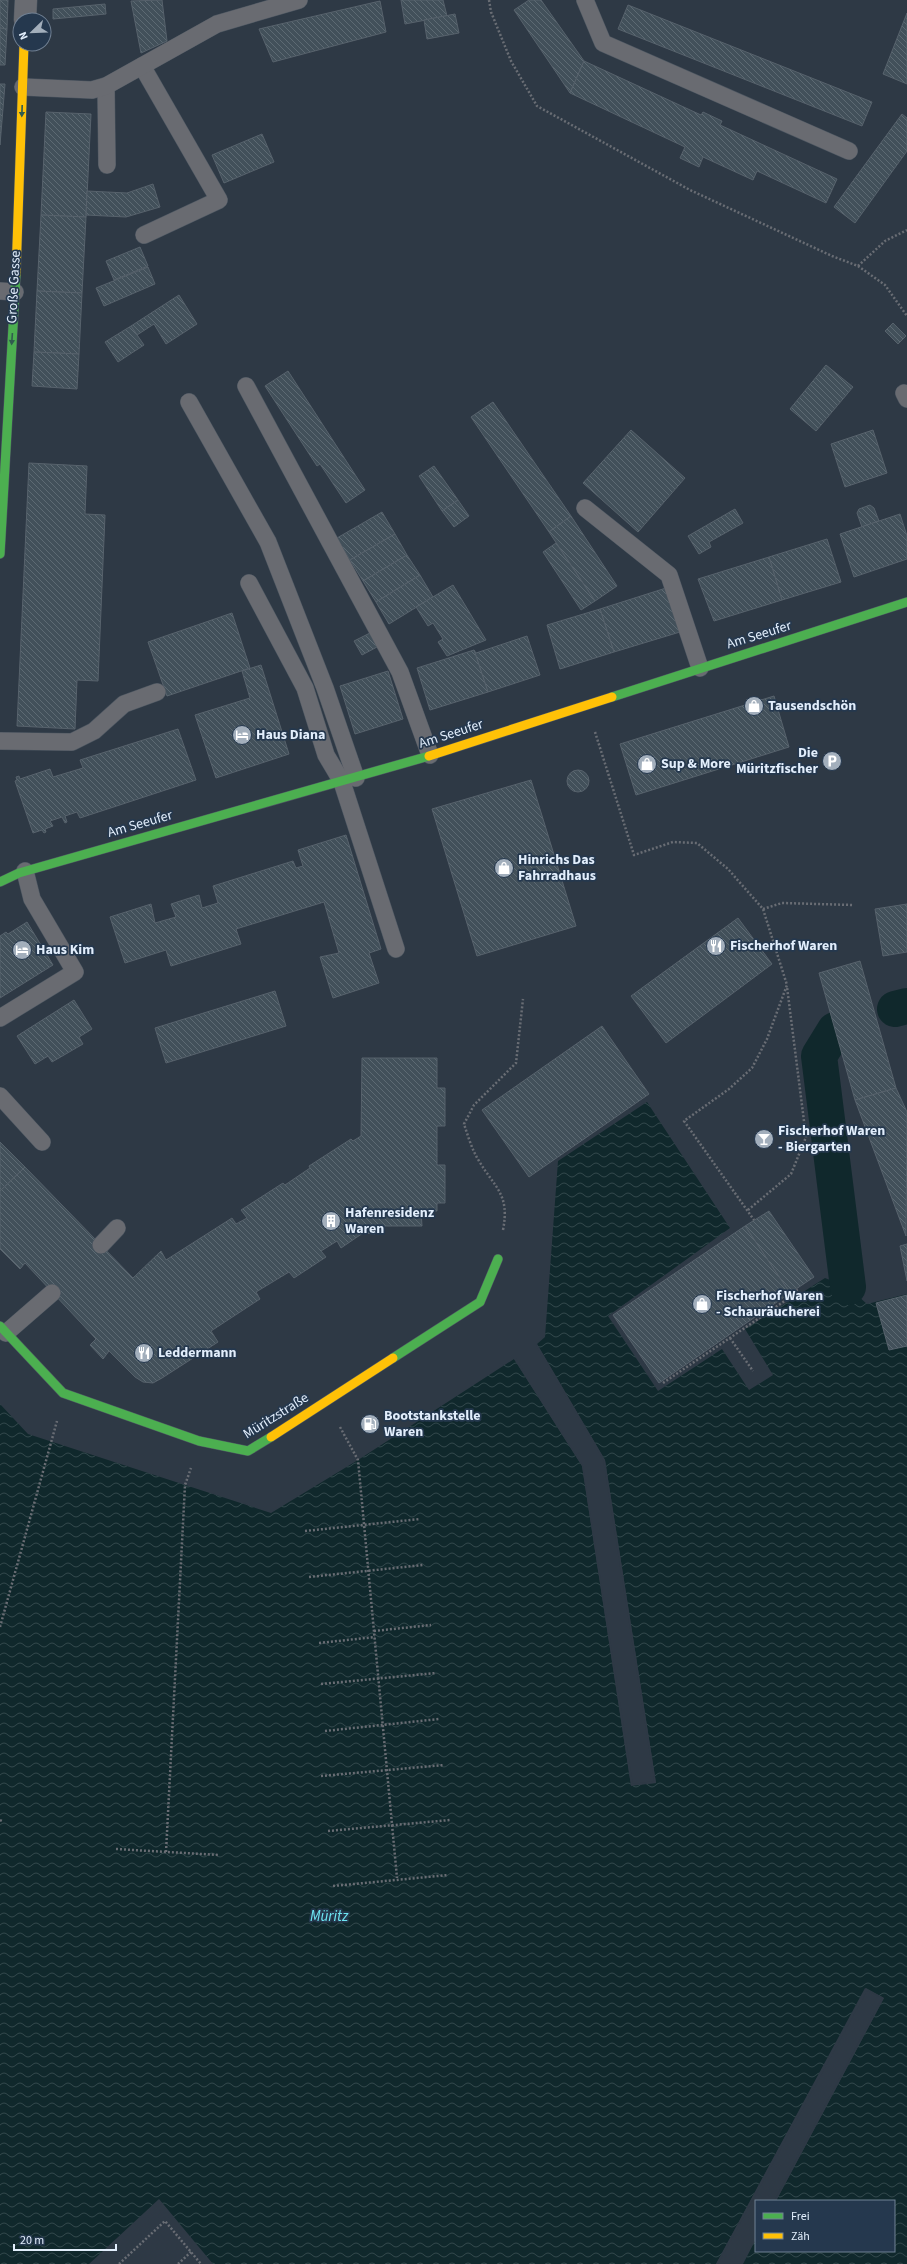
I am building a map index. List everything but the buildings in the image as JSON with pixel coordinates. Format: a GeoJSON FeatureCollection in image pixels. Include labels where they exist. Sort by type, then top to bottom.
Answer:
{"type":"FeatureCollection","features":[{"type":"Feature","properties":{"kind":"street"},"geometry":{"type":"LineString","coordinates":[[25,12],[26,0]]}},
{"type":"Feature","properties":{"kind":"street","name":"Große Gasse"},"geometry":{"type":"LineString","coordinates":[[0,554],[7,292],[23,87],[24,52]]}},
{"type":"Feature","properties":{"kind":"street","name":"Am Seeufer"},"geometry":{"type":"LineString","coordinates":[[0,882],[25,871],[349,780],[430,755],[907,602]]}},
{"type":"Feature","properties":{"kind":"street","name":"Müritzstraße"},"geometry":{"type":"LineString","coordinates":[[3,1330],[63,1393],[199,1441],[248,1451],[480,1302],[498,1258]]}},
{"type":"Feature","properties":{"kind":"lane"},"geometry":{"type":"LineString","coordinates":[[23,87],[92,90],[106,86],[217,24],[299,0]]}},
{"type":"Feature","properties":{"kind":"lane"},"geometry":{"type":"LineString","coordinates":[[585,0],[603,43],[849,150]]}},
{"type":"Feature","properties":{"kind":"lane"},"geometry":{"type":"LineString","coordinates":[[142,66],[219,200],[144,235]]}},
{"type":"Feature","properties":{"kind":"lane"},"geometry":{"type":"LineString","coordinates":[[106,86],[107,165]]}},
{"type":"Feature","properties":{"kind":"lane"},"geometry":{"type":"LineString","coordinates":[[246,386],[400,672],[430,755]]}},
{"type":"Feature","properties":{"kind":"lane"},"geometry":{"type":"LineString","coordinates":[[189,402],[268,542],[325,688],[396,949]]}},
{"type":"Feature","properties":{"kind":"lane"},"geometry":{"type":"LineString","coordinates":[[585,508],[668,575],[700,668]]}},
{"type":"Feature","properties":{"kind":"lane"},"geometry":{"type":"LineString","coordinates":[[249,583],[305,688],[326,754],[349,780]]}},
{"type":"Feature","properties":{"kind":"lane"},"geometry":{"type":"LineString","coordinates":[[0,741],[72,742],[94,731],[124,704],[157,692]]}},
{"type":"Feature","properties":{"kind":"lane"},"geometry":{"type":"LineString","coordinates":[[0,1018],[75,972],[32,899],[25,871]]}},
{"type":"Feature","properties":{"kind":"lane"},"geometry":{"type":"LineString","coordinates":[[0,1096],[42,1142]]}},
{"type":"Feature","properties":{"kind":"lane"},"geometry":{"type":"LineString","coordinates":[[101,1245],[117,1228]]}},
{"type":"Feature","properties":{"kind":"lane"},"geometry":{"type":"LineString","coordinates":[[3,1330],[52,1293]]}},
{"type":"Feature","properties":{"kind":"path"},"geometry":{"type":"LineString","coordinates":[[489,0],[491,12],[511,61],[537,106],[690,190],[832,256],[858,266],[885,285],[907,316]]}},
{"type":"Feature","properties":{"kind":"path"},"geometry":{"type":"LineString","coordinates":[[858,266],[885,241],[907,230]]}},
{"type":"Feature","properties":{"kind":"path"},"geometry":{"type":"LineString","coordinates":[[594,729],[634,855],[651,848],[673,842],[697,843],[728,869],[763,909],[787,985],[806,1137],[791,1174],[748,1210]]}},
{"type":"Feature","properties":{"kind":"path"},"geometry":{"type":"LineString","coordinates":[[763,909],[782,903],[853,905]]}},
{"type":"Feature","properties":{"kind":"path"},"geometry":{"type":"LineString","coordinates":[[754,1220],[684,1121],[729,1089],[752,1068],[767,1038],[787,985]]}},
{"type":"Feature","properties":{"kind":"path"},"geometry":{"type":"LineString","coordinates":[[498,1258],[506,1218],[501,1191],[478,1161],[464,1124],[474,1104],[516,1064],[523,999]]}},
{"type":"Feature","properties":{"kind":"path"},"geometry":{"type":"LineString","coordinates":[[663,1383],[797,1291]]}},
{"type":"Feature","properties":{"kind":"path"},"geometry":{"type":"LineString","coordinates":[[730,1338],[753,1371]]}},
{"type":"Feature","properties":{"kind":"path"},"geometry":{"type":"LineString","coordinates":[[326,1401],[358,1460],[397,1878]]}},
{"type":"Feature","properties":{"kind":"path"},"geometry":{"type":"LineString","coordinates":[[0,1627],[52,1442]]}},
{"type":"Feature","properties":{"kind":"path"},"geometry":{"type":"LineString","coordinates":[[166,1852],[185,1486]]}},
{"type":"Feature","properties":{"kind":"path"},"geometry":{"type":"LineString","coordinates":[[305,1531],[420,1519]]}},
{"type":"Feature","properties":{"kind":"path"},"geometry":{"type":"LineString","coordinates":[[309,1577],[368,1572],[423,1565]]}},
{"type":"Feature","properties":{"kind":"path"},"geometry":{"type":"LineString","coordinates":[[374,1631],[431,1625]]}},
{"type":"Feature","properties":{"kind":"path"},"geometry":{"type":"LineString","coordinates":[[319,1643],[375,1637]]}},
{"type":"Feature","properties":{"kind":"path"},"geometry":{"type":"LineString","coordinates":[[321,1684],[436,1672]]}},
{"type":"Feature","properties":{"kind":"path"},"geometry":{"type":"LineString","coordinates":[[324,1730],[439,1719]]}},
{"type":"Feature","properties":{"kind":"path"},"geometry":{"type":"LineString","coordinates":[[321,1776],[444,1765]]}},
{"type":"Feature","properties":{"kind":"path"},"geometry":{"type":"LineString","coordinates":[[328,1831],[392,1824],[450,1820]]}},
{"type":"Feature","properties":{"kind":"path"},"geometry":{"type":"LineString","coordinates":[[116,1849],[219,1856]]}},
{"type":"Feature","properties":{"kind":"path"},"geometry":{"type":"LineString","coordinates":[[333,1886],[397,1878],[448,1875]]}},
{"type":"Feature","properties":{"kind":"path"},"geometry":{"type":"LineString","coordinates":[[119,2264],[165,2222],[201,2264]]}},
{"type":"Feature","properties":{"kind":"path"},"geometry":{"type":"LineString","coordinates":[[178,2264],[191,2252]]}},
{"type":"Feature","properties":{"kind":"water","name":"Müritz"},"geometry":{"type":"Polygon","coordinates":[[[647,1102],[730,1228],[608,1316],[658,1391],[722,1349],[749,1390],[773,1375],[745,1329],[825,1278],[848,1287],[867,1304],[907,1294],[907,2264],[743,2264],[755,2241],[755,2252],[895,2252],[895,2200],[777,2200],[884,1998],[866,1988],[716,2264],[213,2264],[159,2199],[89,2264],[0,2264],[0,1404],[28,1434],[271,1513],[358,1460],[514,1359],[582,1466],[631,1785],[656,1783],[605,1460],[537,1344],[545,1337],[558,1161],[647,1102]]]}},
{"type":"Feature","properties":{"kind":"pier"},"geometry":{"type":"Polygon","coordinates":[[[537,1344],[605,1460],[656,1783],[631,1786],[582,1466],[514,1359],[516,1358],[583,1466],[633,1784],[654,1781],[603,1460],[536,1346],[537,1344]]]}},
{"type":"Feature","properties":{"kind":"pier"},"geometry":{"type":"Polygon","coordinates":[[[865,1988],[884,1998],[777,2200],[775,2200],[882,1998],[867,1991],[718,2264],[716,2264],[865,1988]]]}},
{"type":"Feature","properties":{"kind":"waterway"},"geometry":{"type":"LineString","coordinates":[[895,1009],[907,1006]]}},
{"type":"Feature","properties":{"kind":"waterway"},"geometry":{"type":"LineString","coordinates":[[835,1030],[819,1056],[848,1287]]}},
{"type":"Feature","properties":{"kind":"traffic: fast"},"geometry":{"type":"LineString","coordinates":[[0,554],[16,274]]}},
{"type":"Feature","properties":{"kind":"traffic: fast"},"geometry":{"type":"LineString","coordinates":[[612,697],[907,602]]}},
{"type":"Feature","properties":{"kind":"traffic: fast"},"geometry":{"type":"LineString","coordinates":[[0,882],[19,873],[429,756]]}},
{"type":"Feature","properties":{"kind":"traffic: fast"},"geometry":{"type":"LineString","coordinates":[[393,1358],[480,1302],[498,1259]]}},
{"type":"Feature","properties":{"kind":"traffic: fast"},"geometry":{"type":"LineString","coordinates":[[0,1326],[63,1393],[199,1441],[248,1451],[271,1437]]}},
{"type":"Feature","properties":{"kind":"traffic: slow"},"geometry":{"type":"LineString","coordinates":[[16,274],[24,52]]}},
{"type":"Feature","properties":{"kind":"traffic: slow"},"geometry":{"type":"LineString","coordinates":[[429,756],[612,697]]}},
{"type":"Feature","properties":{"kind":"traffic: slow"},"geometry":{"type":"LineString","coordinates":[[271,1437],[393,1358]]}},
{"type":"Feature","properties":{"kind":"place","name":"Tausendschön"},"geometry":{"type":"Point","coordinates":[754,706]}},
{"type":"Feature","properties":{"kind":"place","name":"Haus Diana"},"geometry":{"type":"Point","coordinates":[242,735]}},
{"type":"Feature","properties":{"kind":"place","name":"Die Müritzfischer"},"geometry":{"type":"Point","coordinates":[832,761]}},
{"type":"Feature","properties":{"kind":"place","name":"Sup & More"},"geometry":{"type":"Point","coordinates":[647,764]}},
{"type":"Feature","properties":{"kind":"place","name":"Hinrichs Das Fahrradhaus"},"geometry":{"type":"Point","coordinates":[504,868]}},
{"type":"Feature","properties":{"kind":"place","name":"Fischerhof Waren"},"geometry":{"type":"Point","coordinates":[716,946]}},
{"type":"Feature","properties":{"kind":"place","name":"Haus Kim"},"geometry":{"type":"Point","coordinates":[22,950]}},
{"type":"Feature","properties":{"kind":"place","name":"Fischerhof Waren - Biergarten"},"geometry":{"type":"Point","coordinates":[764,1139]}},
{"type":"Feature","properties":{"kind":"place","name":"Hafenresidenz Waren"},"geometry":{"type":"Point","coordinates":[331,1221]}},
{"type":"Feature","properties":{"kind":"place","name":"Fischerhof Waren - Schauräucherei"},"geometry":{"type":"Point","coordinates":[702,1304]}},
{"type":"Feature","properties":{"kind":"place","name":"Leddermann"},"geometry":{"type":"Point","coordinates":[144,1353]}},
{"type":"Feature","properties":{"kind":"place","name":"Bootstankstelle Waren"},"geometry":{"type":"Point","coordinates":[370,1424]}}]}
